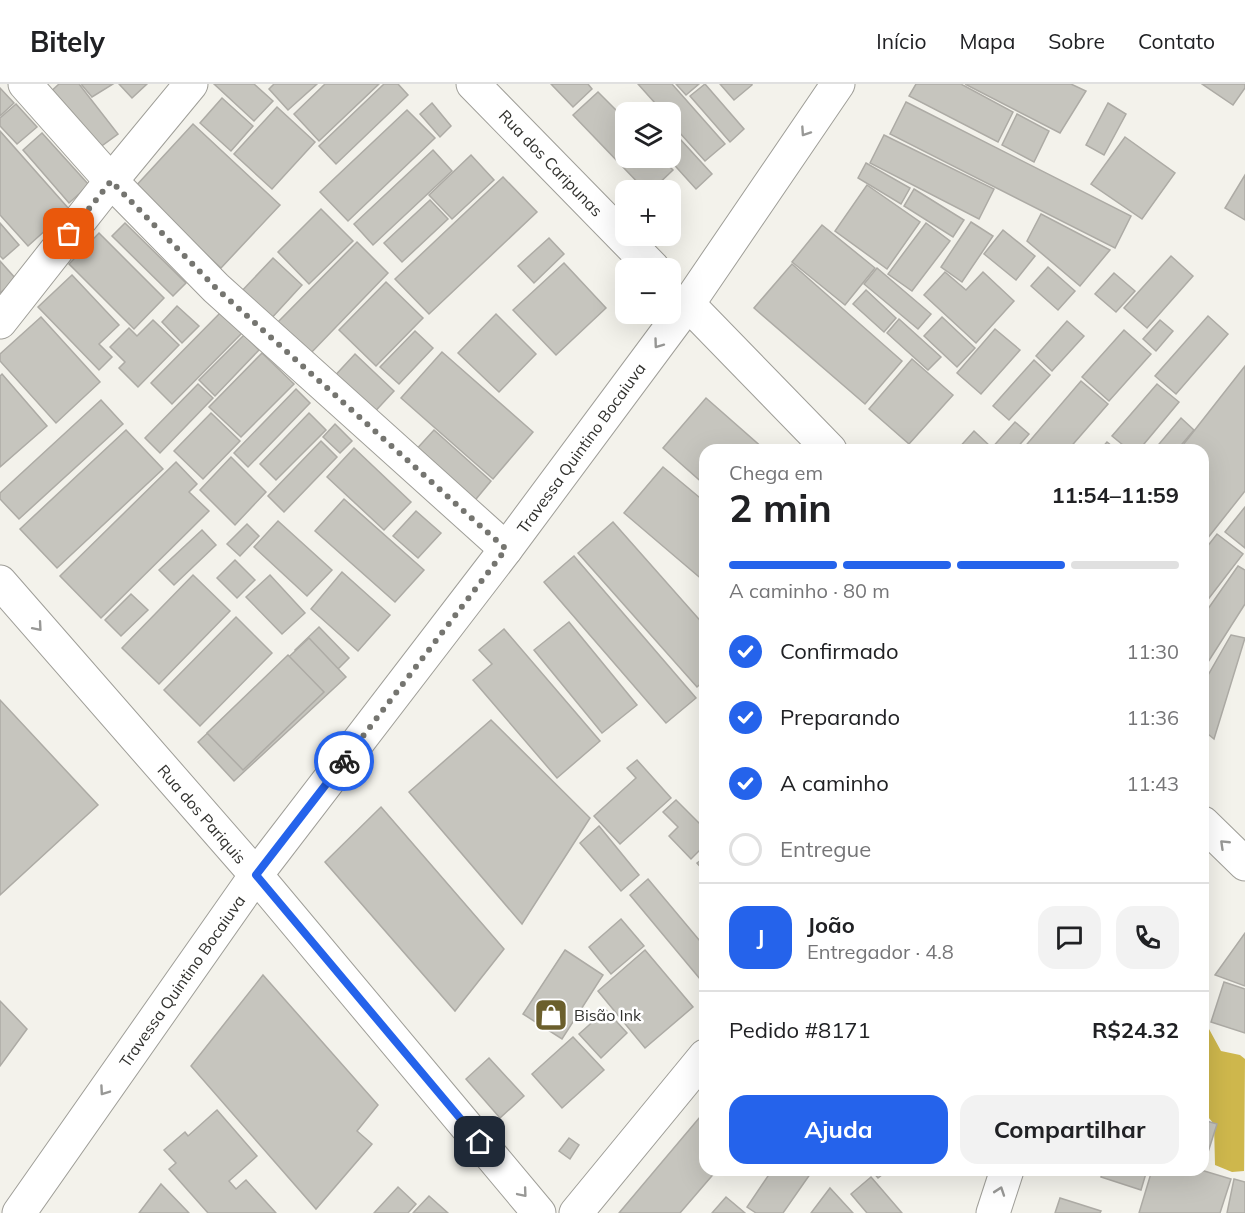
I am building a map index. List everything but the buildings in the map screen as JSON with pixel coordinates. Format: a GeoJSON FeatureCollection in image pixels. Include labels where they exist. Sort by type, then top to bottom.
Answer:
{"type":"FeatureCollection","features":[{"type":"Feature","properties":{"kind":"street"},"geometry":{"type":"LineString","coordinates":[[25,84],[111,181],[216,288],[506,549]]}},
{"type":"Feature","properties":{"kind":"street"},"geometry":{"type":"LineString","coordinates":[[0,322],[191,84]]}},
{"type":"Feature","properties":{"kind":"street","name":"Rua dos Caripunas"},"geometry":{"type":"LineString","coordinates":[[473,84],[643,258]]}},
{"type":"Feature","properties":{"kind":"street","name":"Travessa Quintino Bocaiuva"},"geometry":{"type":"LineString","coordinates":[[681,292],[838,84]]}},
{"type":"Feature","properties":{"kind":"street"},"geometry":{"type":"LineString","coordinates":[[681,297],[824,444]]}},
{"type":"Feature","properties":{"kind":"street","name":"Travessa Quintino Bocaiuva"},"geometry":{"type":"LineString","coordinates":[[19,1213],[256,875],[506,549],[659,324]]}},
{"type":"Feature","properties":{"kind":"street","name":"Rua dos Pariquis"},"geometry":{"type":"LineString","coordinates":[[0,582],[256,875],[539,1213]]}},
{"type":"Feature","properties":{"kind":"street"},"geometry":{"type":"LineString","coordinates":[[1209,829],[1245,864]]}},
{"type":"Feature","properties":{"kind":"street"},"geometry":{"type":"LineString","coordinates":[[576,1213],[699,1063]]}},
{"type":"Feature","properties":{"kind":"street"},"geometry":{"type":"LineString","coordinates":[[993,1213],[1005,1176]]}},
{"type":"Feature","properties":{"kind":"shaded area"},"geometry":{"type":"Polygon","coordinates":[[[1209,1029],[1221,1051],[1240,1055],[1245,1059],[1244,1171],[1232,1172],[1215,1165],[1214,1124],[1209,1118],[1209,1029]]]}},
{"type":"Feature","properties":{"kind":"way so far"},"geometry":{"type":"LineString","coordinates":[[69,234],[111,181],[216,288],[506,549],[344,761]]}},
{"type":"Feature","properties":{"kind":"place","name":"Bisão Ink"},"geometry":{"type":"Point","coordinates":[551,1015]}},
{"type":"Feature","properties":{"kind":"route"},"geometry":{"type":"LineString","coordinates":[[344,761],[256,875],[480,1142]]}}]}
